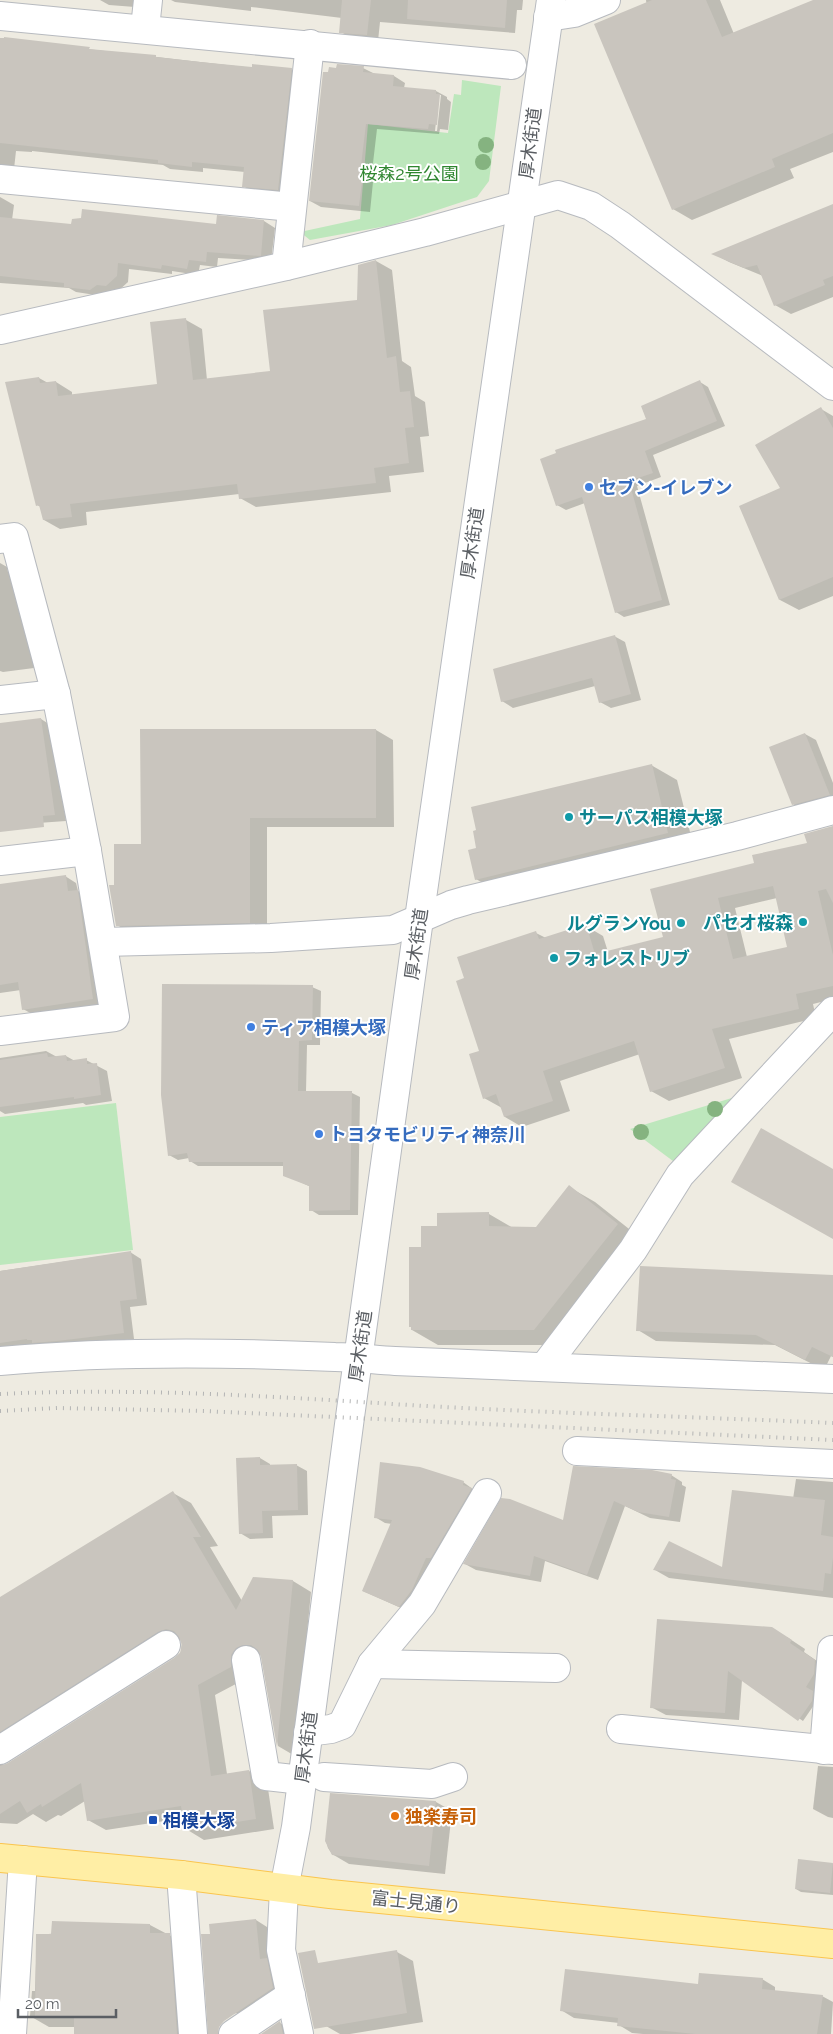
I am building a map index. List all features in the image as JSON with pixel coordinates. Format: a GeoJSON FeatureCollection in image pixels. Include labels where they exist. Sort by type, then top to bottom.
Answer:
{"type":"FeatureCollection","features":[{"type":"Feature","properties":{"kind":"main road","name":"富士見通り"},"geometry":{"type":"LineString","coordinates":[[12,1859],[181,1875],[284,1889],[833,1944]]}},
{"type":"Feature","properties":{"kind":"street"},"geometry":{"type":"LineString","coordinates":[[145,28],[148,0]]}},
{"type":"Feature","properties":{"kind":"street"},"geometry":{"type":"LineString","coordinates":[[549,9],[574,13],[606,0]]}},
{"type":"Feature","properties":{"kind":"street","name":"厚木街道"},"geometry":{"type":"LineString","coordinates":[[299,2034],[281,1950],[284,1889],[296,1827],[313,1779],[308,1732],[419,919],[549,9]]}},
{"type":"Feature","properties":{"kind":"street"},"geometry":{"type":"LineString","coordinates":[[0,16],[145,28],[512,65]]}},
{"type":"Feature","properties":{"kind":"street"},"geometry":{"type":"LineString","coordinates":[[286,266],[310,44]]}},
{"type":"Feature","properties":{"kind":"street"},"geometry":{"type":"LineString","coordinates":[[0,180],[292,207]]}},
{"type":"Feature","properties":{"kind":"street"},"geometry":{"type":"LineString","coordinates":[[0,330],[286,266],[426,232],[558,195],[591,206],[620,225],[833,386]]}},
{"type":"Feature","properties":{"kind":"street"},"geometry":{"type":"LineString","coordinates":[[0,1031],[115,1017],[87,851],[56,694],[7,538]]}},
{"type":"Feature","properties":{"kind":"street"},"geometry":{"type":"LineString","coordinates":[[0,700],[56,694]]}},
{"type":"Feature","properties":{"kind":"street"},"geometry":{"type":"LineString","coordinates":[[102,942],[271,938],[393,930],[451,905],[468,900],[737,836],[833,810]]}},
{"type":"Feature","properties":{"kind":"street"},"geometry":{"type":"LineString","coordinates":[[0,862],[87,851]]}},
{"type":"Feature","properties":{"kind":"street"},"geometry":{"type":"LineString","coordinates":[[544,1367],[633,1250],[680,1175],[833,1011]]}},
{"type":"Feature","properties":{"kind":"street"},"geometry":{"type":"LineString","coordinates":[[0,1361],[34,1358],[171,1354],[359,1358],[833,1379]]}},
{"type":"Feature","properties":{"kind":"street"},"geometry":{"type":"LineString","coordinates":[[577,1451],[833,1464]]}},
{"type":"Feature","properties":{"kind":"street"},"geometry":{"type":"LineString","coordinates":[[308,1732],[331,1729],[342,1725],[372,1664],[422,1604],[487,1494]]}},
{"type":"Feature","properties":{"kind":"street"},"geometry":{"type":"LineString","coordinates":[[0,1750],[166,1645]]}},
{"type":"Feature","properties":{"kind":"street"},"geometry":{"type":"LineString","coordinates":[[620,1729],[828,1750],[832,1650]]}},
{"type":"Feature","properties":{"kind":"street"},"geometry":{"type":"LineString","coordinates":[[246,1660],[266,1776],[432,1784],[453,1778]]}},
{"type":"Feature","properties":{"kind":"street"},"geometry":{"type":"LineString","coordinates":[[372,1664],[556,1668]]}},
{"type":"Feature","properties":{"kind":"street"},"geometry":{"type":"LineString","coordinates":[[12,1859],[12,2034]]}},
{"type":"Feature","properties":{"kind":"street"},"geometry":{"type":"LineString","coordinates":[[181,1875],[194,2034]]}},
{"type":"Feature","properties":{"kind":"street"},"geometry":{"type":"LineString","coordinates":[[233,2034],[291,1996]]}},
{"type":"Feature","properties":{"kind":"green space","name":"桜森2号公園"},"geometry":{"type":"Polygon","coordinates":[[[462,80],[501,86],[489,181],[477,197],[392,225],[310,240],[300,232],[360,219],[368,124],[448,133],[454,94],[461,95],[462,80]]]}},
{"type":"Feature","properties":{"kind":"green space"},"geometry":{"type":"Polygon","coordinates":[[[735,1097],[677,1164],[630,1129],[735,1097]]]}},
{"type":"Feature","properties":{"kind":"green space"},"geometry":{"type":"Polygon","coordinates":[[[116,1103],[133,1250],[0,1265],[0,1117],[116,1103]]]}},
{"type":"Feature","properties":{"kind":"building"},"geometry":{"type":"Polygon","coordinates":[[[342,0],[371,0],[367,35],[339,33],[342,0]]]}},
{"type":"Feature","properties":{"kind":"building"},"geometry":{"type":"Polygon","coordinates":[[[408,0],[507,0],[505,28],[407,19],[408,0]]]}},
{"type":"Feature","properties":{"kind":"building"},"geometry":{"type":"Polygon","coordinates":[[[652,0],[706,0],[722,37],[813,0],[833,0],[833,133],[772,159],[775,167],[672,210],[594,24],[652,0]]]}},
{"type":"Feature","properties":{"kind":"building"},"geometry":{"type":"Polygon","coordinates":[[[0,38],[200,62],[252,67],[252,64],[292,68],[278,190],[242,187],[244,167],[192,162],[192,167],[158,163],[158,160],[0,143],[0,38]]]}},
{"type":"Feature","properties":{"kind":"building"},"geometry":{"type":"Polygon","coordinates":[[[337,64],[364,66],[363,72],[394,75],[393,86],[436,90],[436,94],[440,94],[437,125],[429,124],[428,129],[366,124],[360,174],[363,174],[359,206],[309,201],[323,72],[328,72],[329,67],[336,68],[337,64]]]}},
{"type":"Feature","properties":{"kind":"building"},"geometry":{"type":"Polygon","coordinates":[[[833,204],[833,276],[823,280],[825,285],[774,306],[757,265],[744,268],[711,254],[833,204]]]}},
{"type":"Feature","properties":{"kind":"building"},"geometry":{"type":"Polygon","coordinates":[[[82,209],[216,224],[217,215],[264,220],[261,256],[207,252],[206,262],[189,260],[187,269],[162,265],[161,269],[118,263],[117,276],[106,286],[97,285],[90,290],[64,287],[64,283],[0,276],[0,217],[71,224],[72,219],[81,218],[82,209]]]}},
{"type":"Feature","properties":{"kind":"building"},"geometry":{"type":"Polygon","coordinates":[[[376,260],[387,358],[396,356],[400,392],[410,391],[414,427],[405,428],[409,463],[374,468],[376,483],[239,499],[237,484],[70,504],[72,517],[43,520],[39,505],[36,506],[5,382],[39,377],[40,383],[56,381],[58,396],[157,384],[150,322],[186,318],[193,380],[270,371],[263,310],[357,300],[358,265],[376,260]]]}},
{"type":"Feature","properties":{"kind":"building"},"geometry":{"type":"Polygon","coordinates":[[[700,380],[717,421],[645,451],[653,473],[629,481],[662,600],[615,613],[582,497],[556,506],[540,459],[556,453],[555,450],[646,419],[641,406],[700,380]]]}},
{"type":"Feature","properties":{"kind":"building"},"geometry":{"type":"Polygon","coordinates":[[[821,407],[833,428],[833,577],[779,600],[739,506],[780,488],[755,445],[821,407]]]}},
{"type":"Feature","properties":{"kind":"building"},"geometry":{"type":"Polygon","coordinates":[[[615,635],[631,694],[599,703],[592,678],[501,702],[493,669],[615,635]]]}},
{"type":"Feature","properties":{"kind":"building"},"geometry":{"type":"Polygon","coordinates":[[[41,718],[55,815],[43,816],[44,827],[0,832],[0,723],[41,718]]]}},
{"type":"Feature","properties":{"kind":"building"},"geometry":{"type":"Polygon","coordinates":[[[140,729],[376,729],[376,818],[250,818],[250,923],[116,926],[109,885],[114,885],[114,844],[141,844],[140,729]]]}},
{"type":"Feature","properties":{"kind":"building"},"geometry":{"type":"Polygon","coordinates":[[[805,733],[830,795],[792,805],[769,747],[805,733]]]}},
{"type":"Feature","properties":{"kind":"building","name":"サーパス相模大塚"},"geometry":{"type":"Polygon","coordinates":[[[652,764],[668,833],[475,880],[468,850],[476,848],[473,831],[476,830],[471,807],[652,764]]]}},
{"type":"Feature","properties":{"kind":"building"},"geometry":{"type":"Polygon","coordinates":[[[833,826],[833,903],[826,889],[818,891],[833,955],[833,986],[796,994],[799,1009],[712,1029],[725,1068],[650,1092],[634,1041],[543,1071],[553,1101],[504,1117],[496,1094],[483,1099],[469,1054],[479,1051],[456,981],[464,978],[457,957],[536,931],[539,939],[586,924],[595,954],[663,937],[650,889],[754,863],[752,855],[807,843],[804,834],[833,826]],[[773,886],[718,898],[733,959],[787,947],[773,886]]]}},
{"type":"Feature","properties":{"kind":"building"},"geometry":{"type":"Polygon","coordinates":[[[66,875],[68,891],[78,890],[93,999],[22,1010],[18,982],[0,985],[0,884],[66,875]]]}},
{"type":"Feature","properties":{"kind":"building"},"geometry":{"type":"Polygon","coordinates":[[[162,984],[313,985],[312,1040],[299,1041],[298,1091],[352,1091],[350,1210],[309,1211],[309,1186],[283,1176],[283,1162],[189,1162],[187,1153],[168,1156],[161,1095],[162,984]]]}},
{"type":"Feature","properties":{"kind":"building"},"geometry":{"type":"Polygon","coordinates":[[[47,1053],[48,1057],[66,1055],[67,1061],[87,1058],[87,1064],[97,1063],[101,1095],[0,1107],[0,1060],[47,1053]]]}},
{"type":"Feature","properties":{"kind":"building"},"geometry":{"type":"Polygon","coordinates":[[[761,1128],[833,1169],[833,1239],[731,1182],[761,1128]]]}},
{"type":"Feature","properties":{"kind":"building"},"geometry":{"type":"Polygon","coordinates":[[[569,1185],[618,1224],[534,1330],[411,1330],[411,1327],[409,1327],[409,1247],[421,1247],[421,1226],[437,1226],[437,1213],[489,1212],[489,1226],[536,1227],[569,1185]]]}},
{"type":"Feature","properties":{"kind":"building"},"geometry":{"type":"Polygon","coordinates":[[[131,1251],[137,1299],[120,1301],[124,1333],[57,1341],[32,1343],[32,1340],[27,1339],[0,1343],[0,1271],[131,1251]]]}},
{"type":"Feature","properties":{"kind":"building"},"geometry":{"type":"Polygon","coordinates":[[[640,1266],[833,1275],[833,1357],[812,1347],[805,1360],[756,1335],[636,1331],[640,1266]]]}},
{"type":"Feature","properties":{"kind":"building"},"geometry":{"type":"Polygon","coordinates":[[[260,1457],[260,1465],[297,1464],[298,1510],[262,1511],[263,1533],[239,1534],[236,1458],[260,1457]]]}},
{"type":"Feature","properties":{"kind":"building"},"geometry":{"type":"Polygon","coordinates":[[[380,1462],[420,1467],[464,1481],[463,1485],[472,1488],[431,1558],[426,1558],[412,1590],[399,1607],[362,1591],[392,1520],[374,1518],[380,1462]]]}},
{"type":"Feature","properties":{"kind":"building"},"geometry":{"type":"Polygon","coordinates":[[[573,1466],[652,1470],[672,1474],[671,1479],[676,1480],[669,1517],[638,1512],[614,1501],[587,1575],[534,1556],[530,1576],[463,1564],[501,1498],[510,1499],[563,1520],[573,1466]]]}},
{"type":"Feature","properties":{"kind":"building"},"geometry":{"type":"Polygon","coordinates":[[[732,1490],[825,1500],[821,1535],[833,1537],[833,1558],[831,1574],[825,1573],[823,1591],[653,1570],[669,1541],[722,1567],[732,1490]]]}},
{"type":"Feature","properties":{"kind":"building"},"geometry":{"type":"Polygon","coordinates":[[[173,1491],[201,1537],[193,1537],[236,1610],[253,1577],[293,1580],[277,1747],[261,1657],[258,1650],[251,1645],[243,1645],[236,1648],[231,1655],[231,1667],[198,1685],[211,1776],[249,1770],[256,1819],[185,1830],[181,1806],[87,1821],[81,1783],[42,1807],[41,1804],[27,1813],[20,1801],[0,1814],[0,1766],[8,1763],[174,1658],[180,1653],[182,1645],[174,1631],[166,1629],[158,1632],[0,1732],[0,1597],[173,1491]]]}},
{"type":"Feature","properties":{"kind":"building"},"geometry":{"type":"Polygon","coordinates":[[[657,1619],[772,1627],[792,1640],[790,1643],[815,1660],[814,1674],[806,1687],[813,1691],[812,1701],[798,1721],[728,1671],[725,1713],[650,1708],[657,1619]]]}},
{"type":"Feature","properties":{"kind":"building"},"geometry":{"type":"Polygon","coordinates":[[[330,1793],[436,1801],[429,1866],[332,1855],[325,1841],[330,1793]]]}},
{"type":"Feature","properties":{"kind":"building"},"geometry":{"type":"Polygon","coordinates":[[[798,1859],[833,1863],[830,1893],[795,1889],[798,1859]]]}},
{"type":"Feature","properties":{"kind":"building"},"geometry":{"type":"Polygon","coordinates":[[[256,1919],[260,1959],[267,1958],[273,1988],[224,2021],[219,2027],[218,2034],[208,2034],[201,1934],[210,1934],[209,1924],[256,1919]]]}},
{"type":"Feature","properties":{"kind":"building"},"geometry":{"type":"Polygon","coordinates":[[[52,1921],[150,1924],[150,1933],[170,1933],[177,2034],[74,2034],[74,2017],[35,2016],[36,1934],[51,1934],[52,1921]]]}},
{"type":"Feature","properties":{"kind":"building"},"geometry":{"type":"Polygon","coordinates":[[[315,1950],[318,1963],[397,1950],[407,2013],[314,2029],[298,1953],[315,1950]]]}},
{"type":"Feature","properties":{"kind":"building"},"geometry":{"type":"Polygon","coordinates":[[[565,1969],[698,1984],[699,1973],[763,1978],[762,1989],[823,1995],[817,2034],[695,2034],[617,2026],[618,2018],[560,2011],[565,1969]]]}},
{"type":"Feature","properties":{"kind":"building"},"geometry":{"type":"Polygon","coordinates":[[[280,2021],[283,2034],[261,2034],[280,2021]]]}},
{"type":"Feature","properties":{"kind":"railway"},"geometry":{"type":"LineString","coordinates":[[0,1394],[47,1392],[188,1393],[491,1409],[833,1423]]}},
{"type":"Feature","properties":{"kind":"railway"},"geometry":{"type":"LineString","coordinates":[[0,1411],[57,1408],[203,1411],[833,1440]]}},
{"type":"Feature","properties":{"kind":"place","name":"セブン-イレブン"},"geometry":{"type":"Point","coordinates":[589,487]}},
{"type":"Feature","properties":{"kind":"place","name":"サーパス相模大塚"},"geometry":{"type":"Point","coordinates":[569,817]}},
{"type":"Feature","properties":{"kind":"place","name":"パセオ桜森"},"geometry":{"type":"Point","coordinates":[803,922]}},
{"type":"Feature","properties":{"kind":"place","name":"ルグランYou"},"geometry":{"type":"Point","coordinates":[681,923]}},
{"type":"Feature","properties":{"kind":"place","name":"フォレストリブ"},"geometry":{"type":"Point","coordinates":[554,958]}},
{"type":"Feature","properties":{"kind":"place","name":"ティア相模大塚"},"geometry":{"type":"Point","coordinates":[251,1027]}},
{"type":"Feature","properties":{"kind":"place","name":"トヨタモビリティ神奈川"},"geometry":{"type":"Point","coordinates":[319,1134]}},
{"type":"Feature","properties":{"kind":"place","name":"独楽寿司"},"geometry":{"type":"Point","coordinates":[395,1816]}},
{"type":"Feature","properties":{"kind":"place","name":"相模大塚"},"geometry":{"type":"Point","coordinates":[153,1820]}}]}
